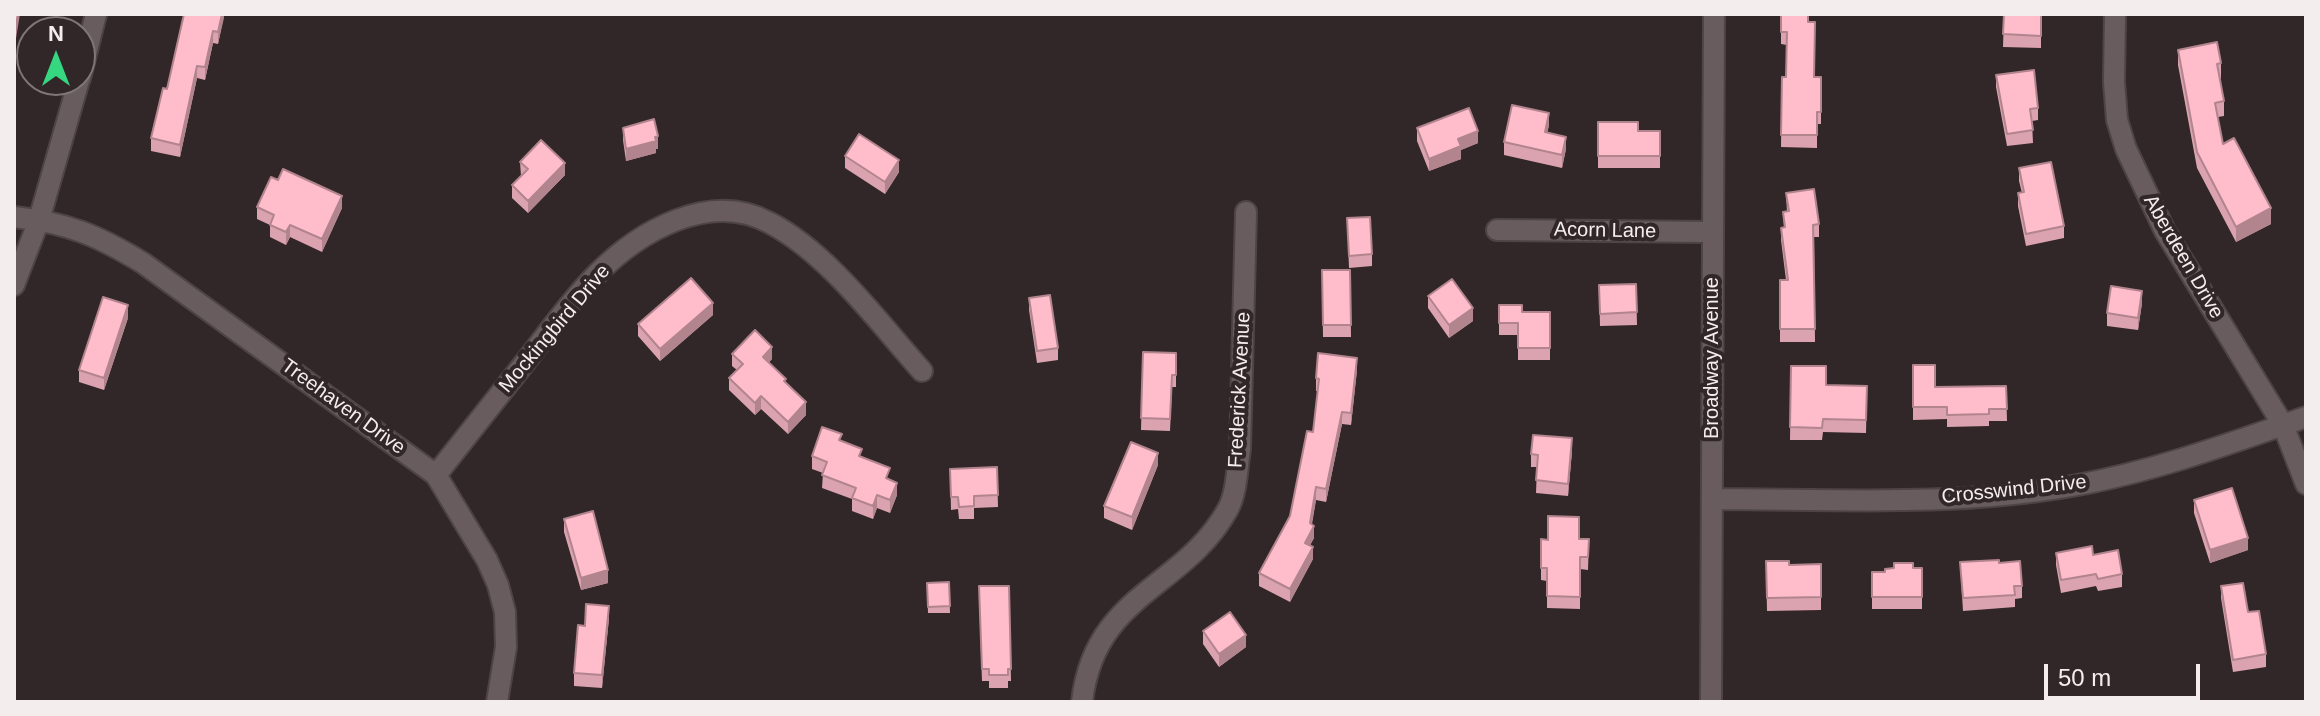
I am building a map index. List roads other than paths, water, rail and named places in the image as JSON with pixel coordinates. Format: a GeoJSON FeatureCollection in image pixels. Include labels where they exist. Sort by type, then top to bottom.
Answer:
{"type":"FeatureCollection","features":[{"type":"Feature","properties":{"kind":"street","name":"Broadway Avenue"},"geometry":{"type":"LineString","coordinates":[[1711,702],[1714,14]]}},
{"type":"Feature","properties":{"kind":"street","name":"Aberdeen Drive"},"geometry":{"type":"LineString","coordinates":[[2115,14],[2117,120],[2126,149],[2165,231],[2283,425],[2306,484]]}},
{"type":"Feature","properties":{"kind":"street"},"geometry":{"type":"LineString","coordinates":[[14,285],[39,220],[75,96]]}},
{"type":"Feature","properties":{"kind":"street","name":"Mockingbird Drive"},"geometry":{"type":"LineString","coordinates":[[436,475],[597,274],[672,221],[703,211],[735,211],[756,216],[789,234],[836,274],[922,371]]}},
{"type":"Feature","properties":{"kind":"street","name":"Frederick Avenue"},"geometry":{"type":"LineString","coordinates":[[1082,702],[1091,656],[1103,635],[1127,607],[1200,546],[1228,509],[1235,487],[1240,449],[1246,212]]}},
{"type":"Feature","properties":{"kind":"street","name":"Treehaven Drive"},"geometry":{"type":"LineString","coordinates":[[14,217],[39,220],[105,239],[143,263],[436,475],[487,560],[498,585],[505,612],[506,647],[497,702]]}},
{"type":"Feature","properties":{"kind":"street","name":"Acorn Lane"},"geometry":{"type":"LineString","coordinates":[[1497,230],[1713,232]]}},
{"type":"Feature","properties":{"kind":"street","name":"Crosswind Drive"},"geometry":{"type":"LineString","coordinates":[[1712,499],[1923,499],[2070,486],[2170,463],[2306,417]]}}]}
